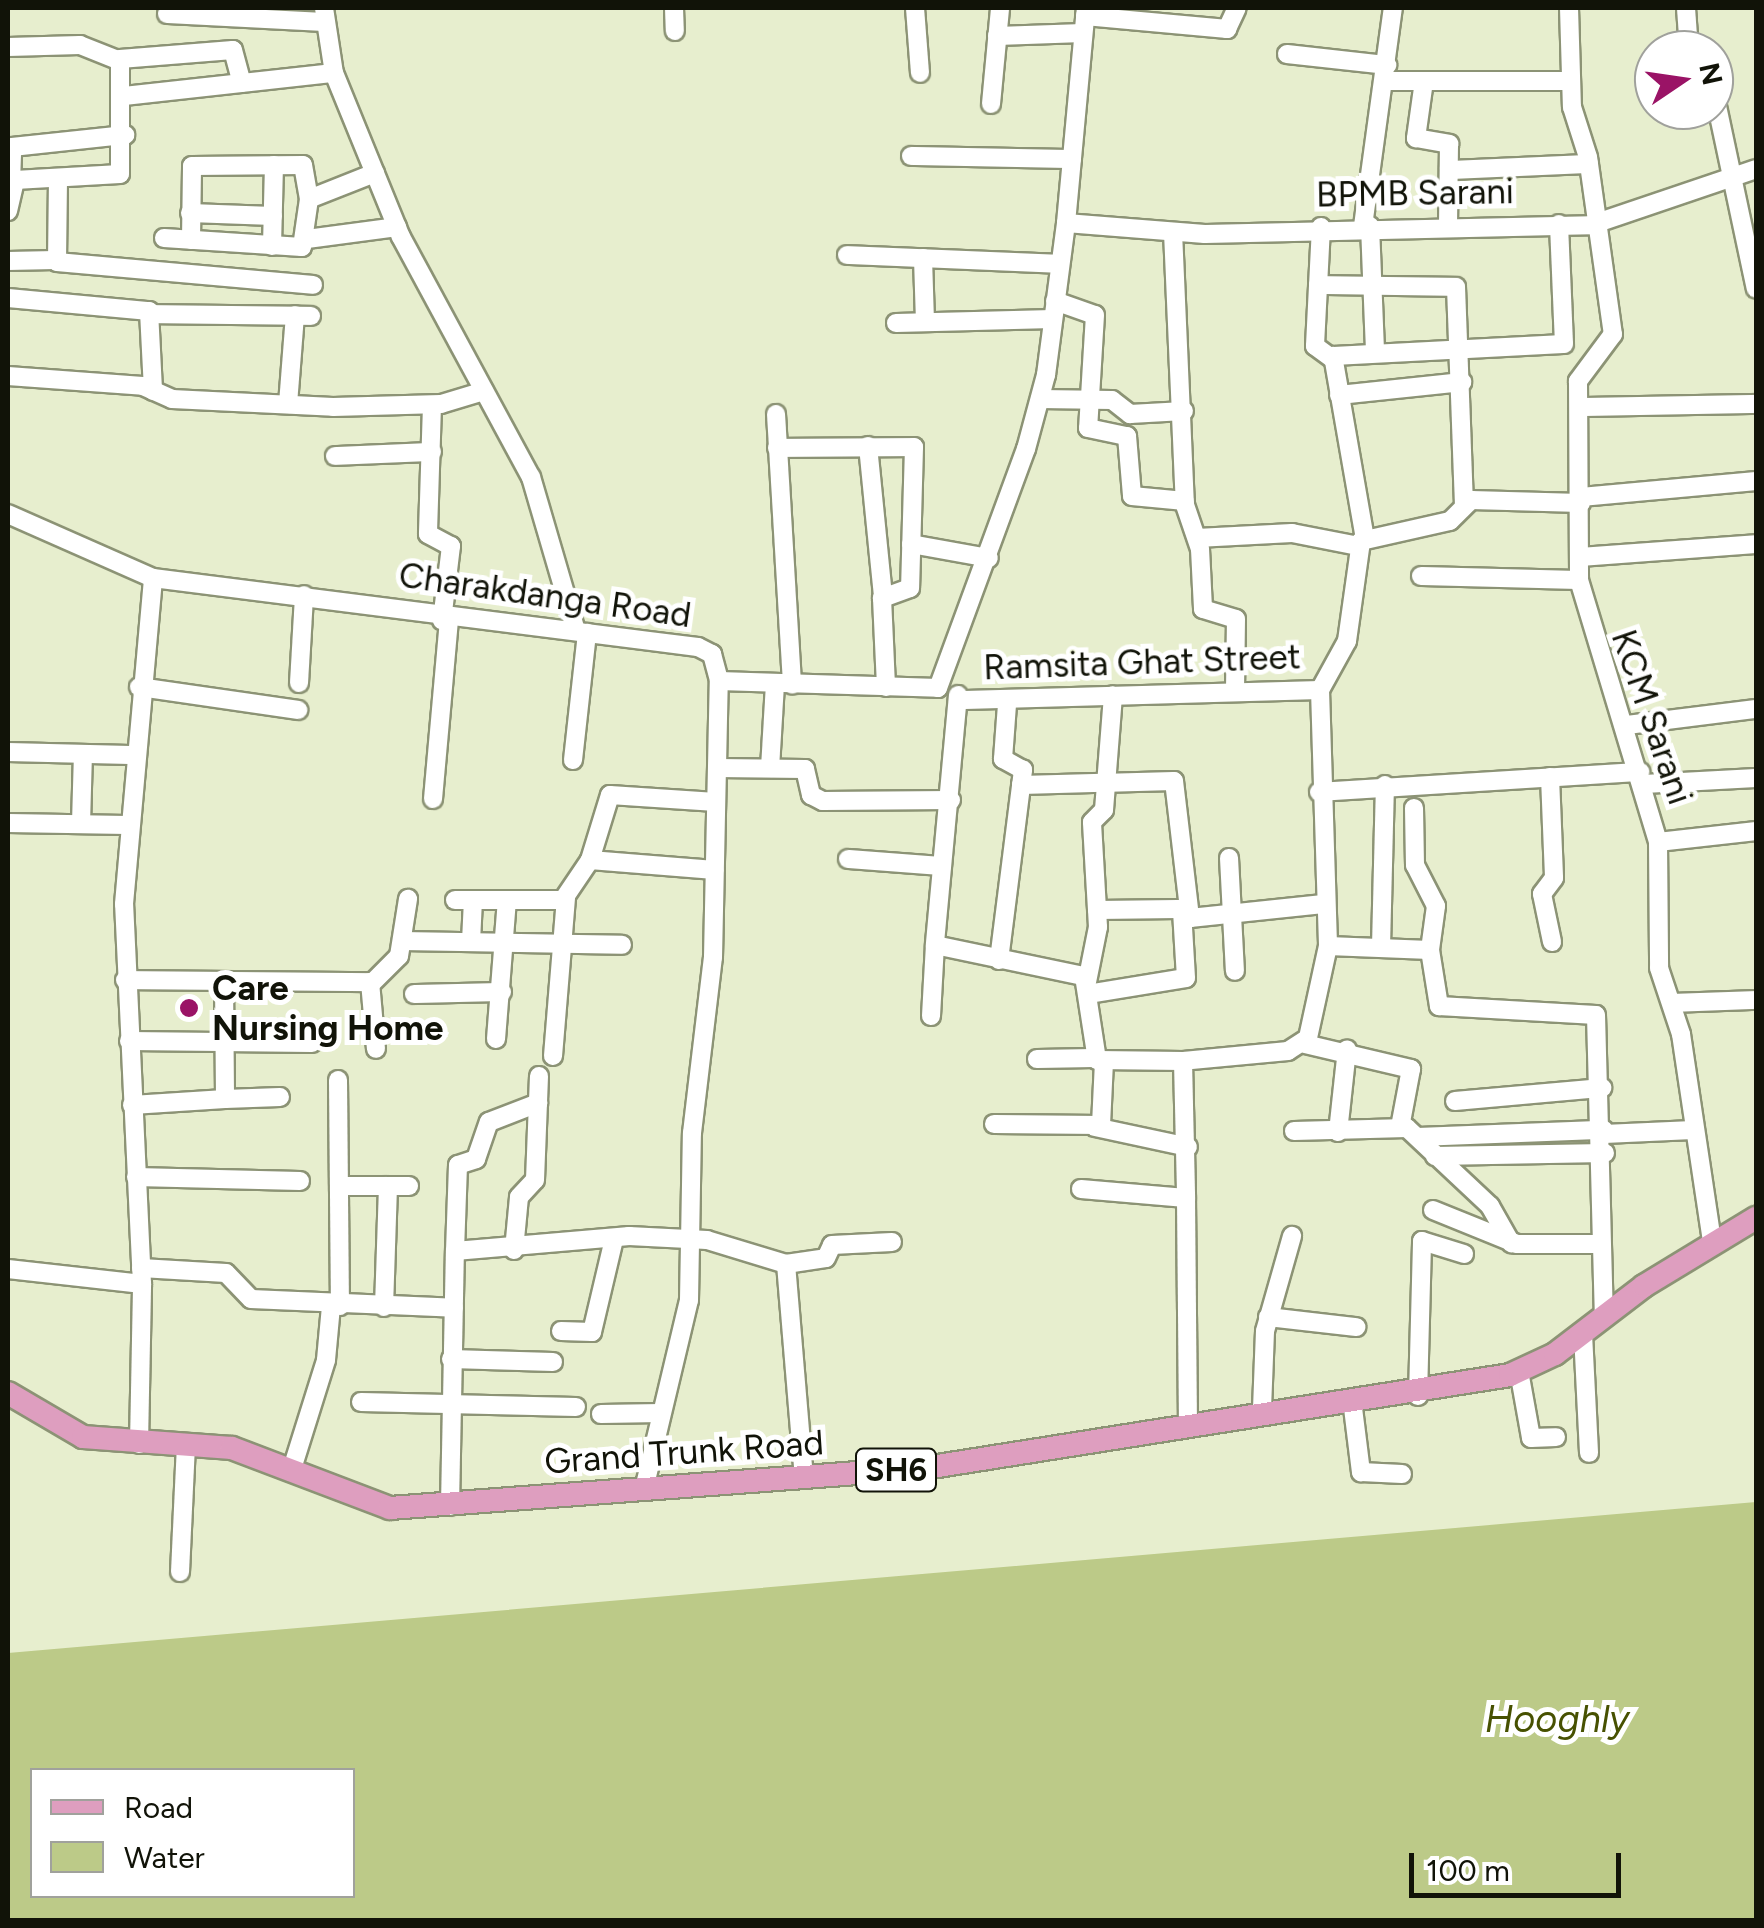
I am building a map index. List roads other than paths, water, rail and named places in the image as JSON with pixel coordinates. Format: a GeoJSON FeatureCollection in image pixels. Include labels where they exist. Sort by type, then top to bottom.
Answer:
{"type":"FeatureCollection","features":[{"type":"Feature","properties":{"kind":"main road","name":"Grand Trunk Road"},"geometry":{"type":"LineString","coordinates":[[8,1392],[59,1428],[139,1444],[186,1443],[249,1452],[368,1505],[450,1506],[925,1468],[1262,1409],[1418,1396],[1519,1372],[1583,1334],[1712,1240],[1756,1218]]}},
{"type":"Feature","properties":{"kind":"street"},"geometry":{"type":"LineString","coordinates":[[674,8],[675,31]]}},
{"type":"Feature","properties":{"kind":"street"},"geometry":{"type":"LineString","coordinates":[[915,8],[920,73]]}},
{"type":"Feature","properties":{"kind":"street"},"geometry":{"type":"LineString","coordinates":[[992,104],[1000,8]]}},
{"type":"Feature","properties":{"kind":"street"},"geometry":{"type":"LineString","coordinates":[[998,36],[1084,19],[1227,29],[1236,8]]}},
{"type":"Feature","properties":{"kind":"street"},"geometry":{"type":"LineString","coordinates":[[1375,352],[1367,226],[1393,8]]}},
{"type":"Feature","properties":{"kind":"street"},"geometry":{"type":"LineString","coordinates":[[1554,8],[1568,8],[1571,81],[1590,164],[1598,223]]}},
{"type":"Feature","properties":{"kind":"street"},"geometry":{"type":"LineString","coordinates":[[167,14],[324,15],[334,72],[397,227],[532,477],[582,632],[573,760]]}},
{"type":"Feature","properties":{"kind":"street"},"geometry":{"type":"LineString","coordinates":[[944,686],[1040,399],[1066,223],[1084,19]]}},
{"type":"Feature","properties":{"kind":"street"},"geometry":{"type":"LineString","coordinates":[[8,48],[80,45],[120,61],[232,50],[242,83]]}},
{"type":"Feature","properties":{"kind":"street"},"geometry":{"type":"LineString","coordinates":[[1287,54],[1424,81],[1571,81]]}},
{"type":"Feature","properties":{"kind":"street"},"geometry":{"type":"LineString","coordinates":[[11,183],[118,177],[125,136],[120,61]]}},
{"type":"Feature","properties":{"kind":"street"},"geometry":{"type":"LineString","coordinates":[[124,96],[334,72]]}},
{"type":"Feature","properties":{"kind":"street"},"geometry":{"type":"LineString","coordinates":[[1424,81],[1416,138],[1448,142],[1448,224]]}},
{"type":"Feature","properties":{"kind":"street"},"geometry":{"type":"LineString","coordinates":[[1729,130],[1756,289]]}},
{"type":"Feature","properties":{"kind":"street"},"geometry":{"type":"LineString","coordinates":[[8,211],[12,147],[125,136]]}},
{"type":"Feature","properties":{"kind":"street"},"geometry":{"type":"LineString","coordinates":[[911,156],[1072,159]]}},
{"type":"Feature","properties":{"kind":"street"},"geometry":{"type":"LineString","coordinates":[[1449,170],[1590,164]]}},
{"type":"Feature","properties":{"kind":"street"},"geometry":{"type":"LineString","coordinates":[[272,246],[274,165]]}},
{"type":"Feature","properties":{"kind":"street"},"geometry":{"type":"LineString","coordinates":[[191,240],[192,166],[274,165],[305,167],[309,198],[306,239]]}},
{"type":"Feature","properties":{"kind":"street","name":"BPMB Sarani"},"geometry":{"type":"LineString","coordinates":[[1066,223],[1173,232],[1598,223],[1756,169]]}},
{"type":"Feature","properties":{"kind":"street"},"geometry":{"type":"LineString","coordinates":[[309,198],[375,174]]}},
{"type":"Feature","properties":{"kind":"street"},"geometry":{"type":"LineString","coordinates":[[56,260],[58,179]]}},
{"type":"Feature","properties":{"kind":"street"},"geometry":{"type":"LineString","coordinates":[[190,213],[273,216]]}},
{"type":"Feature","properties":{"kind":"street","name":"KCM Sarani"},"geometry":{"type":"LineString","coordinates":[[1598,223],[1614,334],[1582,369],[1578,407],[1579,580],[1588,632],[1627,724],[1658,842],[1657,943],[1673,1003],[1712,1240]]}},
{"type":"Feature","properties":{"kind":"street"},"geometry":{"type":"LineString","coordinates":[[1320,228],[1315,346],[1332,358],[1460,346],[1566,343],[1560,224]]}},
{"type":"Feature","properties":{"kind":"street"},"geometry":{"type":"LineString","coordinates":[[164,238],[272,246],[397,227]]}},
{"type":"Feature","properties":{"kind":"street"},"geometry":{"type":"LineString","coordinates":[[1173,232],[1184,411],[1185,501],[1198,538],[1203,608],[1236,619],[1235,690]]}},
{"type":"Feature","properties":{"kind":"street"},"geometry":{"type":"LineString","coordinates":[[848,256],[1060,264]]}},
{"type":"Feature","properties":{"kind":"street"},"geometry":{"type":"LineString","coordinates":[[923,258],[925,322]]}},
{"type":"Feature","properties":{"kind":"street"},"geometry":{"type":"LineString","coordinates":[[8,261],[56,260],[313,284]]}},
{"type":"Feature","properties":{"kind":"street"},"geometry":{"type":"LineString","coordinates":[[1198,538],[1292,533],[1361,542],[1450,521],[1464,503],[1462,382],[1455,286],[1318,284]]}},
{"type":"Feature","properties":{"kind":"street"},"geometry":{"type":"LineString","coordinates":[[8,298],[151,314],[303,315],[288,404]]}},
{"type":"Feature","properties":{"kind":"street"},"geometry":{"type":"LineString","coordinates":[[896,322],[1054,310],[1095,314],[1089,429],[1128,438],[1130,494],[1185,501]]}},
{"type":"Feature","properties":{"kind":"street"},"geometry":{"type":"LineString","coordinates":[[151,314],[153,391]]}},
{"type":"Feature","properties":{"kind":"street"},"geometry":{"type":"LineString","coordinates":[[1320,690],[1348,635],[1361,542],[1332,358]]}},
{"type":"Feature","properties":{"kind":"street"},"geometry":{"type":"LineString","coordinates":[[8,376],[288,404],[432,405],[484,391]]}},
{"type":"Feature","properties":{"kind":"street"},"geometry":{"type":"LineString","coordinates":[[1339,395],[1462,382]]}},
{"type":"Feature","properties":{"kind":"street"},"geometry":{"type":"LineString","coordinates":[[1040,399],[1089,400],[1130,414],[1184,411]]}},
{"type":"Feature","properties":{"kind":"street"},"geometry":{"type":"LineString","coordinates":[[1578,407],[1756,404]]}},
{"type":"Feature","properties":{"kind":"street"},"geometry":{"type":"LineString","coordinates":[[432,405],[428,537],[451,546],[432,799]]}},
{"type":"Feature","properties":{"kind":"street"},"geometry":{"type":"LineString","coordinates":[[770,768],[784,684],[776,414]]}},
{"type":"Feature","properties":{"kind":"street"},"geometry":{"type":"LineString","coordinates":[[868,446],[886,688]]}},
{"type":"Feature","properties":{"kind":"street"},"geometry":{"type":"LineString","coordinates":[[777,448],[914,447],[909,590],[882,597]]}},
{"type":"Feature","properties":{"kind":"street"},"geometry":{"type":"LineString","coordinates":[[334,456],[432,452]]}},
{"type":"Feature","properties":{"kind":"street"},"geometry":{"type":"LineString","coordinates":[[1464,503],[1581,500],[1756,481]]}},
{"type":"Feature","properties":{"kind":"street","name":"Charakdanga Road"},"geometry":{"type":"LineString","coordinates":[[8,514],[153,578],[304,595],[446,621],[582,632],[698,647],[717,663],[719,681]]}},
{"type":"Feature","properties":{"kind":"street"},"geometry":{"type":"LineString","coordinates":[[911,544],[989,558]]}},
{"type":"Feature","properties":{"kind":"street"},"geometry":{"type":"LineString","coordinates":[[1580,558],[1756,544]]}},
{"type":"Feature","properties":{"kind":"street"},"geometry":{"type":"LineString","coordinates":[[1421,576],[1579,580]]}},
{"type":"Feature","properties":{"kind":"street"},"geometry":{"type":"LineString","coordinates":[[139,1444],[141,1276],[125,980],[127,825],[130,755],[153,578]]}},
{"type":"Feature","properties":{"kind":"street"},"geometry":{"type":"LineString","coordinates":[[298,683],[304,595]]}},
{"type":"Feature","properties":{"kind":"street"},"geometry":{"type":"LineString","coordinates":[[644,1490],[686,1318],[715,870],[719,681],[886,688],[944,686],[964,700],[942,866],[931,1016]]}},
{"type":"Feature","properties":{"kind":"street"},"geometry":{"type":"LineString","coordinates":[[139,687],[298,710]]}},
{"type":"Feature","properties":{"kind":"street","name":"Ramsita Ghat Street"},"geometry":{"type":"LineString","coordinates":[[964,700],[1007,705],[1113,695],[1320,690],[1319,792],[1328,946],[1305,1044]]}},
{"type":"Feature","properties":{"kind":"street"},"geometry":{"type":"LineString","coordinates":[[1095,1127],[1105,1119],[1088,988],[1097,910],[1092,822],[1103,813],[1113,695]]}},
{"type":"Feature","properties":{"kind":"street"},"geometry":{"type":"LineString","coordinates":[[999,960],[1023,766],[1002,759],[1007,705]]}},
{"type":"Feature","properties":{"kind":"street"},"geometry":{"type":"LineString","coordinates":[[1627,724],[1756,709]]}},
{"type":"Feature","properties":{"kind":"street"},"geometry":{"type":"LineString","coordinates":[[8,752],[130,755]]}},
{"type":"Feature","properties":{"kind":"street"},"geometry":{"type":"LineString","coordinates":[[80,824],[83,754]]}},
{"type":"Feature","properties":{"kind":"street"},"geometry":{"type":"LineString","coordinates":[[717,768],[805,769],[812,796],[823,801],[951,800]]}},
{"type":"Feature","properties":{"kind":"street"},"geometry":{"type":"LineString","coordinates":[[1319,792],[1550,777],[1756,778]]}},
{"type":"Feature","properties":{"kind":"street"},"geometry":{"type":"LineString","coordinates":[[1550,777],[1554,878],[1542,897],[1552,942]]}},
{"type":"Feature","properties":{"kind":"street"},"geometry":{"type":"LineString","coordinates":[[934,945],[999,960],[1088,988],[1186,978],[1186,914],[1175,782],[1104,788],[1022,785]]}},
{"type":"Feature","properties":{"kind":"street"},"geometry":{"type":"LineString","coordinates":[[1382,947],[1385,785]]}},
{"type":"Feature","properties":{"kind":"street"},"geometry":{"type":"LineString","coordinates":[[553,1056],[566,898],[590,860],[610,795],[716,802]]}},
{"type":"Feature","properties":{"kind":"street"},"geometry":{"type":"LineString","coordinates":[[1414,808],[1416,865],[1436,906],[1430,950],[1440,1006],[1592,1012],[1605,1139],[1600,1244],[1604,1318]]}},
{"type":"Feature","properties":{"kind":"street"},"geometry":{"type":"LineString","coordinates":[[8,822],[127,825]]}},
{"type":"Feature","properties":{"kind":"street"},"geometry":{"type":"LineString","coordinates":[[1658,842],[1756,831]]}},
{"type":"Feature","properties":{"kind":"street"},"geometry":{"type":"LineString","coordinates":[[1229,858],[1234,971]]}},
{"type":"Feature","properties":{"kind":"street"},"geometry":{"type":"LineString","coordinates":[[848,859],[942,866]]}},
{"type":"Feature","properties":{"kind":"street"},"geometry":{"type":"LineString","coordinates":[[590,860],[715,870]]}},
{"type":"Feature","properties":{"kind":"street"},"geometry":{"type":"LineString","coordinates":[[471,942],[464,900],[566,898]]}},
{"type":"Feature","properties":{"kind":"street"},"geometry":{"type":"LineString","coordinates":[[376,1049],[372,983],[402,941],[408,899]]}},
{"type":"Feature","properties":{"kind":"street"},"geometry":{"type":"LineString","coordinates":[[496,1039],[507,900]]}},
{"type":"Feature","properties":{"kind":"street"},"geometry":{"type":"LineString","coordinates":[[1097,910],[1233,913],[1323,904]]}},
{"type":"Feature","properties":{"kind":"street"},"geometry":{"type":"LineString","coordinates":[[402,941],[622,945]]}},
{"type":"Feature","properties":{"kind":"street"},"geometry":{"type":"LineString","coordinates":[[1328,946],[1430,950]]}},
{"type":"Feature","properties":{"kind":"street"},"geometry":{"type":"LineString","coordinates":[[125,980],[372,983]]}},
{"type":"Feature","properties":{"kind":"street"},"geometry":{"type":"LineString","coordinates":[[224,981],[225,1099]]}},
{"type":"Feature","properties":{"kind":"street"},"geometry":{"type":"LineString","coordinates":[[414,994],[502,992]]}},
{"type":"Feature","properties":{"kind":"street"},"geometry":{"type":"LineString","coordinates":[[1673,1003],[1756,1000]]}},
{"type":"Feature","properties":{"kind":"street"},"geometry":{"type":"LineString","coordinates":[[129,1041],[312,1043]]}},
{"type":"Feature","properties":{"kind":"street"},"geometry":{"type":"LineString","coordinates":[[1037,1059],[1183,1061],[1305,1044],[1348,1049],[1412,1070],[1400,1127]]}},
{"type":"Feature","properties":{"kind":"street"},"geometry":{"type":"LineString","coordinates":[[1338,1132],[1348,1049]]}},
{"type":"Feature","properties":{"kind":"street"},"geometry":{"type":"LineString","coordinates":[[1183,1061],[1188,1147],[1188,1422]]}},
{"type":"Feature","properties":{"kind":"street"},"geometry":{"type":"LineString","coordinates":[[514,1250],[518,1201],[535,1180],[539,1076]]}},
{"type":"Feature","properties":{"kind":"street"},"geometry":{"type":"LineString","coordinates":[[290,1472],[326,1360],[336,1306],[338,1080]]}},
{"type":"Feature","properties":{"kind":"street"},"geometry":{"type":"LineString","coordinates":[[1455,1100],[1602,1088]]}},
{"type":"Feature","properties":{"kind":"street"},"geometry":{"type":"LineString","coordinates":[[132,1104],[280,1097]]}},
{"type":"Feature","properties":{"kind":"street"},"geometry":{"type":"LineString","coordinates":[[450,1506],[449,1409],[458,1165],[476,1160],[489,1122],[538,1103]]}},
{"type":"Feature","properties":{"kind":"street"},"geometry":{"type":"LineString","coordinates":[[994,1124],[1095,1127],[1188,1147]]}},
{"type":"Feature","properties":{"kind":"street"},"geometry":{"type":"LineString","coordinates":[[1294,1131],[1400,1127],[1418,1136],[1434,1156],[1490,1206],[1511,1243]]}},
{"type":"Feature","properties":{"kind":"street"},"geometry":{"type":"LineString","coordinates":[[1434,1156],[1693,1130]]}},
{"type":"Feature","properties":{"kind":"street"},"geometry":{"type":"LineString","coordinates":[[1418,1136],[1605,1139]]}},
{"type":"Feature","properties":{"kind":"street"},"geometry":{"type":"LineString","coordinates":[[136,1178],[300,1181]]}},
{"type":"Feature","properties":{"kind":"street"},"geometry":{"type":"LineString","coordinates":[[339,1186],[410,1186]]}},
{"type":"Feature","properties":{"kind":"street"},"geometry":{"type":"LineString","coordinates":[[384,1307],[388,1186]]}},
{"type":"Feature","properties":{"kind":"street"},"geometry":{"type":"LineString","coordinates":[[1081,1189],[1186,1198]]}},
{"type":"Feature","properties":{"kind":"street"},"geometry":{"type":"LineString","coordinates":[[1433,1210],[1511,1243],[1600,1244]]}},
{"type":"Feature","properties":{"kind":"street"},"geometry":{"type":"LineString","coordinates":[[1262,1409],[1268,1318],[1292,1236]]}},
{"type":"Feature","properties":{"kind":"street"},"geometry":{"type":"LineString","coordinates":[[455,1251],[514,1250],[614,1239],[689,1238],[786,1264],[826,1258],[831,1246],[892,1242]]}},
{"type":"Feature","properties":{"kind":"street"},"geometry":{"type":"LineString","coordinates":[[561,1331],[592,1332],[614,1239]]}},
{"type":"Feature","properties":{"kind":"street"},"geometry":{"type":"LineString","coordinates":[[1418,1396],[1422,1241],[1464,1254]]}},
{"type":"Feature","properties":{"kind":"street"},"geometry":{"type":"LineString","coordinates":[[786,1264],[804,1478]]}},
{"type":"Feature","properties":{"kind":"street"},"geometry":{"type":"LineString","coordinates":[[8,1270],[141,1276],[226,1274],[251,1299],[336,1306],[454,1308]]}},
{"type":"Feature","properties":{"kind":"street"},"geometry":{"type":"LineString","coordinates":[[1268,1318],[1356,1327]]}},
{"type":"Feature","properties":{"kind":"street"},"geometry":{"type":"LineString","coordinates":[[1583,1334],[1589,1452]]}},
{"type":"Feature","properties":{"kind":"street"},"geometry":{"type":"LineString","coordinates":[[452,1359],[553,1362]]}},
{"type":"Feature","properties":{"kind":"street"},"geometry":{"type":"LineString","coordinates":[[1519,1372],[1532,1438],[1556,1438]]}},
{"type":"Feature","properties":{"kind":"street"},"geometry":{"type":"LineString","coordinates":[[1352,1400],[1361,1472],[1402,1474]]}},
{"type":"Feature","properties":{"kind":"street"},"geometry":{"type":"LineString","coordinates":[[361,1402],[449,1409],[576,1406]]}},
{"type":"Feature","properties":{"kind":"street"},"geometry":{"type":"LineString","coordinates":[[602,1414],[661,1413]]}},
{"type":"Feature","properties":{"kind":"street"},"geometry":{"type":"LineString","coordinates":[[180,1572],[186,1443]]}},
{"type":"Feature","properties":{"kind":"water","name":"Hooghly"},"geometry":{"type":"Polygon","coordinates":[[[1756,1502],[1756,1920],[8,1920],[8,1653],[1756,1502]]]}},
{"type":"Feature","properties":{"kind":"place","name":"Care Nursing Home"},"geometry":{"type":"Point","coordinates":[189,1008]}}]}
